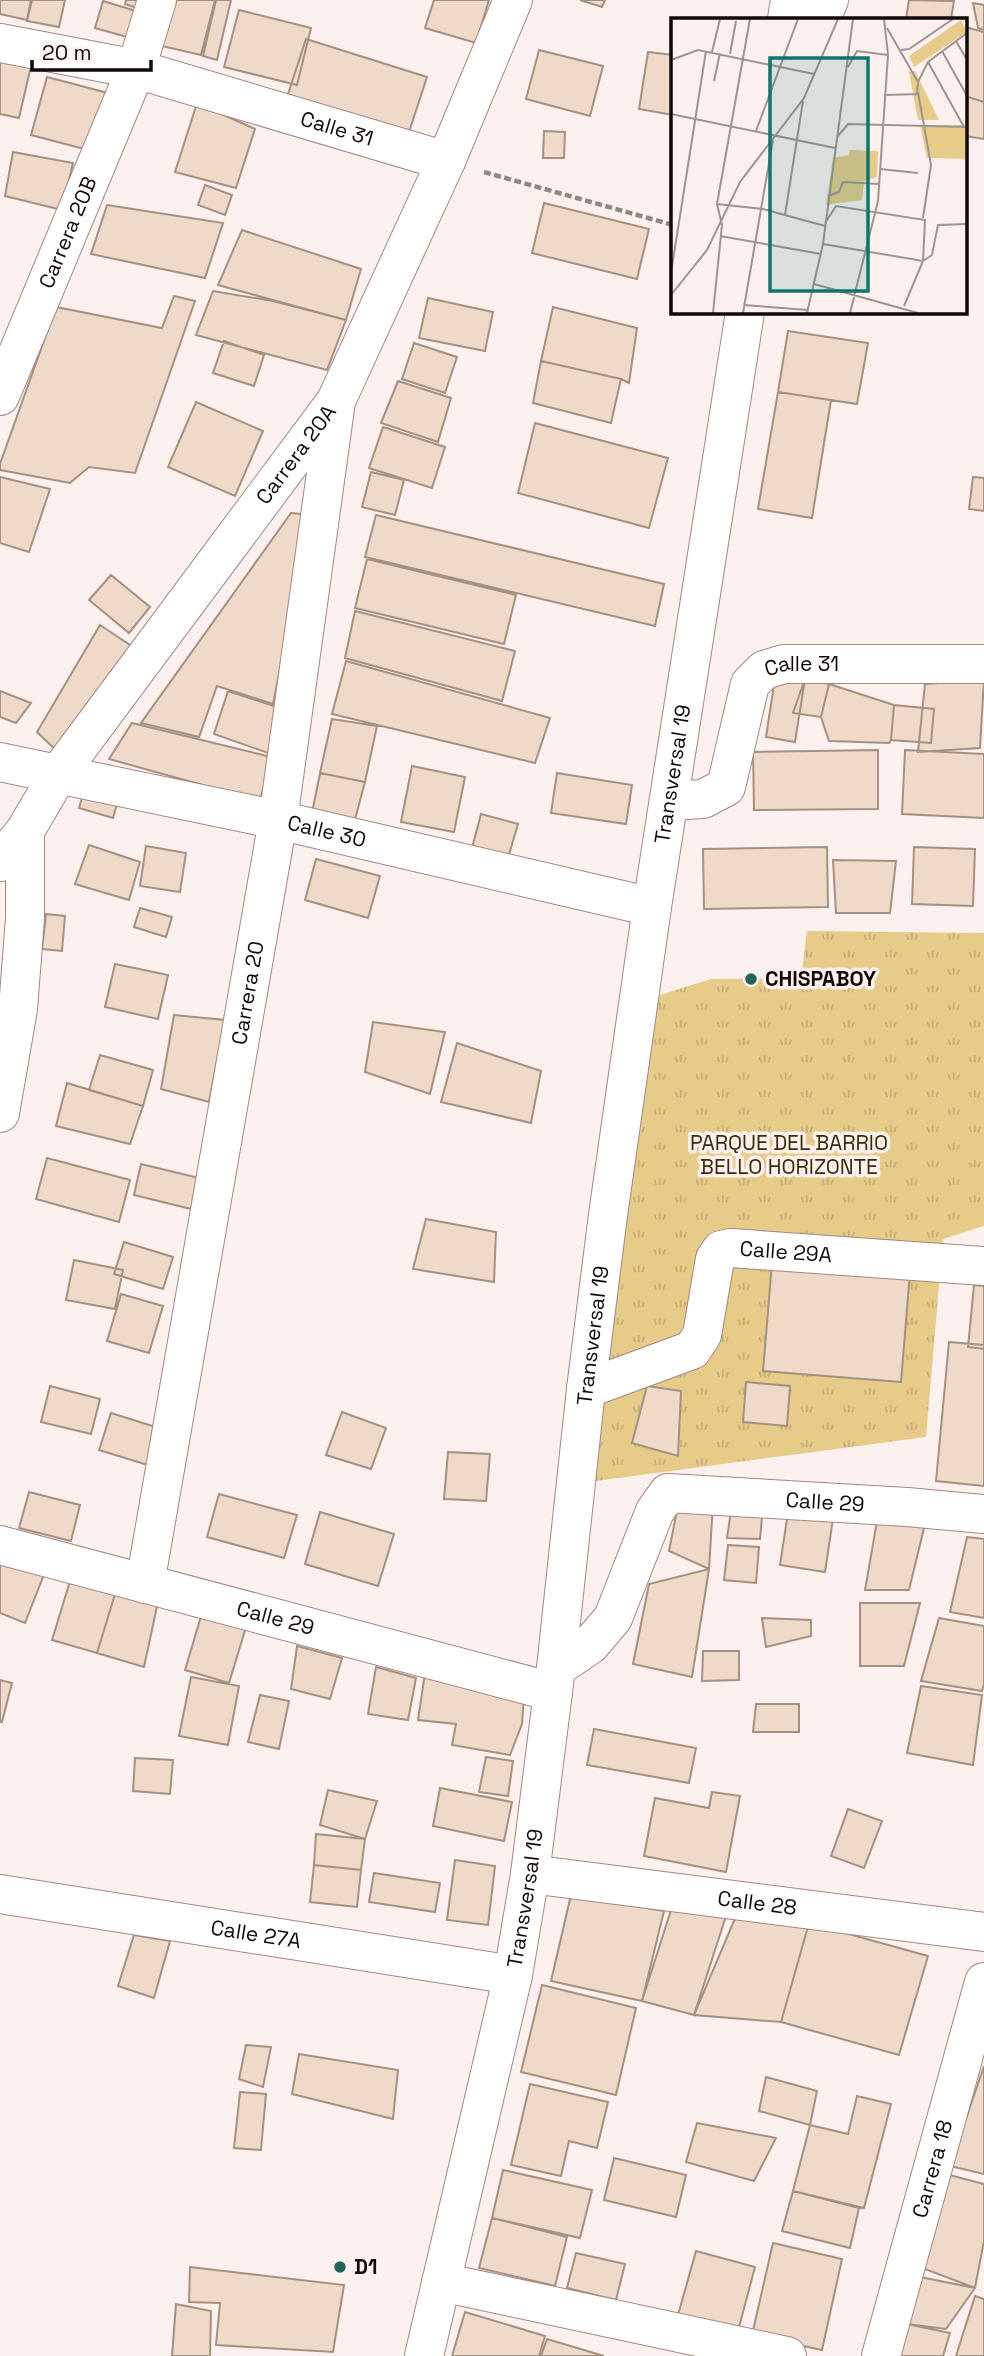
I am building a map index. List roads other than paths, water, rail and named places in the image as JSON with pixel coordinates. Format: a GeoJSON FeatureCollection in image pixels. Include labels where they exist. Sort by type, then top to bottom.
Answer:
{"type":"FeatureCollection","features":[{"type":"Feature","properties":{"kind":"street"},"geometry":{"type":"LineString","coordinates":[[136,69],[157,0]]}},
{"type":"Feature","properties":{"kind":"street","name":"Carrera 20A"},"geometry":{"type":"LineString","coordinates":[[0,862],[25,831],[59,773],[336,401],[446,161],[513,0]]}},
{"type":"Feature","properties":{"kind":"street"},"geometry":{"type":"LineString","coordinates":[[787,18],[790,0]]}},
{"type":"Feature","properties":{"kind":"street"},"geometry":{"type":"LineString","coordinates":[[821,18],[829,0]]}},
{"type":"Feature","properties":{"kind":"street","name":"Calle 31"},"geometry":{"type":"LineString","coordinates":[[0,43],[136,69],[446,161]]}},
{"type":"Feature","properties":{"kind":"street","name":"Carrera 20B"},"geometry":{"type":"LineString","coordinates":[[0,396],[136,69]]}},
{"type":"Feature","properties":{"kind":"street","name":"Transversal 19"},"geometry":{"type":"LineString","coordinates":[[424,2356],[513,1975],[530,1874],[586,1389],[652,908],[744,313]]}},
{"type":"Feature","properties":{"kind":"street","name":"Carrera 20"},"geometry":{"type":"LineString","coordinates":[[145,1584],[278,820],[336,401]]}},
{"type":"Feature","properties":{"kind":"street","name":"Calle 31"},"geometry":{"type":"LineString","coordinates":[[669,801],[703,799],[726,787],[750,684],[764,670],[784,664],[984,664]]}},
{"type":"Feature","properties":{"kind":"street","name":"Calle 30"},"geometry":{"type":"LineString","coordinates":[[0,762],[278,820],[652,908]]}},
{"type":"Feature","properties":{"kind":"street"},"geometry":{"type":"LineString","coordinates":[[0,1113],[18,1009],[25,918],[25,831]]}},
{"type":"Feature","properties":{"kind":"street","name":"Calle 29A"},"geometry":{"type":"LineString","coordinates":[[586,1389],[692,1350],[702,1335],[715,1259],[721,1250],[731,1248],[984,1266]]}},
{"type":"Feature","properties":{"kind":"street","name":"Calle 29"},"geometry":{"type":"LineString","coordinates":[[0,1545],[145,1584],[554,1680],[613,1618],[655,1511],[668,1493],[984,1514]]}},
{"type":"Feature","properties":{"kind":"street","name":"Calle 28"},"geometry":{"type":"LineString","coordinates":[[530,1874],[984,1932]]}},
{"type":"Feature","properties":{"kind":"street","name":"Calle 27A"},"geometry":{"type":"LineString","coordinates":[[0,1894],[513,1975]]}},
{"type":"Feature","properties":{"kind":"street","name":"Carrera 18"},"geometry":{"type":"LineString","coordinates":[[881,2356],[984,1982]]}},
{"type":"Feature","properties":{"kind":"street"},"geometry":{"type":"LineString","coordinates":[[441,2283],[787,2356]]}},
{"type":"Feature","properties":{"kind":"place","name":"CHISPABOY"},"geometry":{"type":"Point","coordinates":[751,979]}},
{"type":"Feature","properties":{"kind":"place","name":"D1"},"geometry":{"type":"Point","coordinates":[340,2267]}},
{"type":"Feature","properties":{"kind":"park label","name":"PARQUE DEL BARRIO BELLO HORIZONTE"},"geometry":{"type":"Point","coordinates":[789,1155]}}]}
